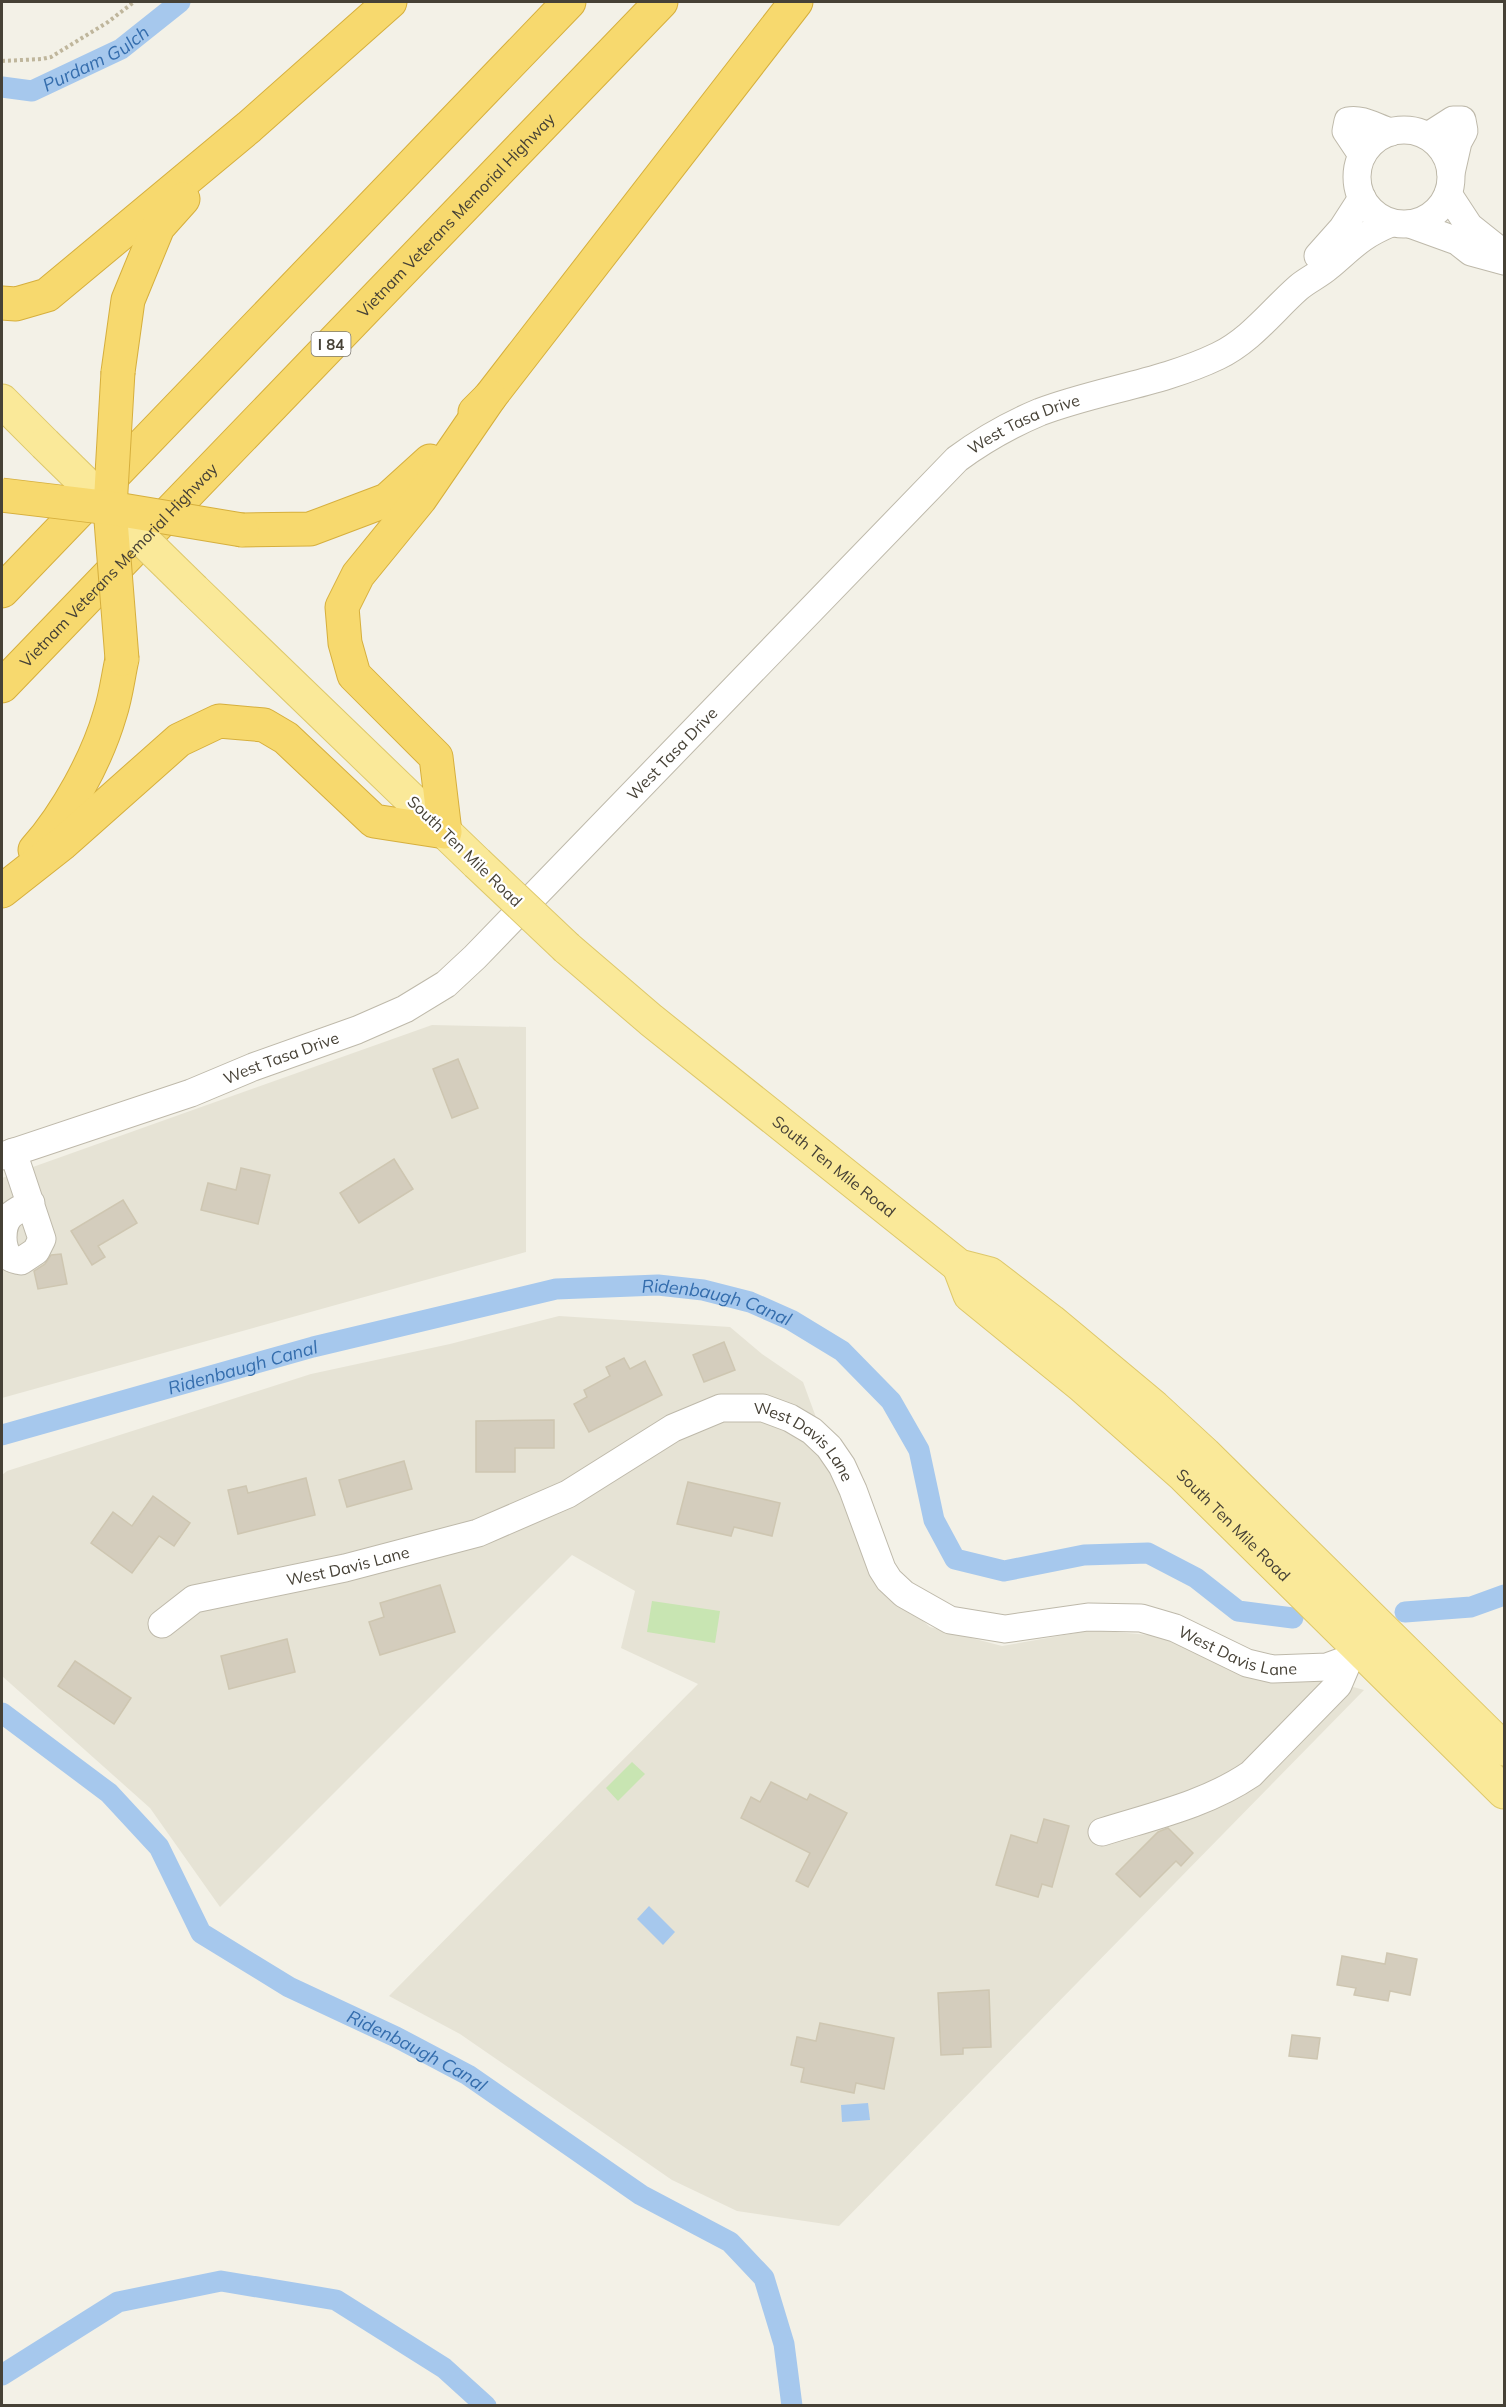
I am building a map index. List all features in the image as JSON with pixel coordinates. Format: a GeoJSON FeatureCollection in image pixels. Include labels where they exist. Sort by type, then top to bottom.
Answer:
{"type":"FeatureCollection","features":[{"type":"Feature","properties":{"kind":"highway"},"geometry":{"type":"LineString","coordinates":[[2,303],[16,304],[47,295],[249,127],[390,2]]}},
{"type":"Feature","properties":{"kind":"highway"},"geometry":{"type":"LineString","coordinates":[[2,591],[570,2]]}},
{"type":"Feature","properties":{"kind":"highway","name":"Vietnam Veterans Memorial Highway"},"geometry":{"type":"LineString","coordinates":[[2,686],[660,2]]}},
{"type":"Feature","properties":{"kind":"highway"},"geometry":{"type":"LineString","coordinates":[[2,891],[63,843],[179,740],[219,722],[264,725],[286,738],[374,820],[445,832],[436,757],[354,675],[345,643],[342,607],[358,574],[420,499],[489,398],[796,2]]}},
{"type":"Feature","properties":{"kind":"highway"},"geometry":{"type":"LineString","coordinates":[[2,886],[46,837],[85,776],[111,714],[122,659],[110,508],[118,372],[128,300],[158,226],[249,127]]}},
{"type":"Feature","properties":{"kind":"highway"},"geometry":{"type":"LineString","coordinates":[[2,495],[110,508],[242,530],[309,529],[387,500],[437,454],[489,398]]}},
{"type":"Feature","properties":{"kind":"main road","name":"South Ten Mile Road"},"geometry":{"type":"LineString","coordinates":[[2,401],[194,590],[567,948],[651,1020],[959,1266],[990,1274],[1052,1321],[1154,1407],[1343,1612],[1504,1792]]}},
{"type":"Feature","properties":{"kind":"main road","name":"South Ten Mile Road"},"geometry":{"type":"LineString","coordinates":[[959,1266],[970,1295],[1132,1428],[1184,1476],[1303,1595],[1343,1612]]}},
{"type":"Feature","properties":{"kind":"main road","name":"South Ten Mile Road"},"geometry":{"type":"LineString","coordinates":[[1371,1644],[1504,1749]]}},
{"type":"Feature","properties":{"kind":"street"},"geometry":{"type":"LineString","coordinates":[[1504,254],[1469,226],[1450,183],[1444,152],[1428,136],[1410,131],[1391,132],[1374,141],[1362,155],[1357,177],[1362,198],[1374,214],[1457,241],[1471,252],[1504,261]]}},
{"type":"Feature","properties":{"kind":"street"},"geometry":{"type":"LineString","coordinates":[[1401,224],[1424,220],[1436,212],[1450,183]]}},
{"type":"Feature","properties":{"kind":"street","name":"West Tasa Drive"},"geometry":{"type":"LineString","coordinates":[[1299,287],[1308,267],[1342,229],[1362,198]]}},
{"type":"Feature","properties":{"kind":"street","name":"West Tasa Drive"},"geometry":{"type":"LineString","coordinates":[[8,1154],[191,1093],[253,1067],[357,1030],[405,1009],[446,984],[475,957],[957,459],[993,433],[1042,412],[1178,372],[1220,355],[1248,337],[1299,287],[1327,268],[1368,232],[1401,224]]}},
{"type":"Feature","properties":{"kind":"street"},"geometry":{"type":"LineString","coordinates":[[8,1154],[31,1203]]}},
{"type":"Feature","properties":{"kind":"street","name":"West Davis Lane"},"geometry":{"type":"LineString","coordinates":[[162,1624],[194,1599],[345,1568],[478,1533],[568,1494],[673,1428],[721,1408],[763,1408],[790,1418],[812,1431],[829,1447],[842,1466],[853,1490],[882,1569],[889,1580],[904,1594],[950,1620],[1005,1629],[1088,1617],[1141,1618],[1175,1628],[1246,1663],[1273,1669],[1327,1667],[1371,1644]]}},
{"type":"Feature","properties":{"kind":"street"},"geometry":{"type":"LineString","coordinates":[[1102,1832],[1209,1798],[1251,1774],[1338,1685],[1371,1644]]}},
{"type":"Feature","properties":{"kind":"path"},"geometry":{"type":"LineString","coordinates":[[2,61],[51,57],[108,22],[134,2]]}},
{"type":"Feature","properties":{"kind":"shaded area"},"geometry":{"type":"Polygon","coordinates":[[[432,1025],[526,1027],[526,1252],[2,1398],[2,1178],[432,1025]]]}},
{"type":"Feature","properties":{"kind":"shaded area"},"geometry":{"type":"Polygon","coordinates":[[[559,1316],[730,1327],[762,1354],[803,1382],[877,1583],[930,1627],[1002,1646],[1093,1630],[1172,1637],[1364,1690],[839,2226],[737,2211],[672,2180],[460,2034],[389,1996],[698,1684],[621,1648],[635,1591],[572,1555],[220,1907],[150,1808],[2,1676],[2,1475],[7,1471],[311,1374],[450,1344],[559,1316]]]}},
{"type":"Feature","properties":{"kind":"green space"},"geometry":{"type":"Polygon","coordinates":[[[652,1601],[720,1611],[715,1643],[647,1632],[652,1601]]]}},
{"type":"Feature","properties":{"kind":"green space"},"geometry":{"type":"Polygon","coordinates":[[[632,1762],[645,1774],[618,1801],[606,1788],[632,1762]]]}},
{"type":"Feature","properties":{"kind":"water"},"geometry":{"type":"Polygon","coordinates":[[[649,1906],[675,1932],[663,1945],[637,1919],[649,1906]]]}},
{"type":"Feature","properties":{"kind":"water"},"geometry":{"type":"Polygon","coordinates":[[[868,2103],[870,2120],[842,2122],[841,2105],[868,2103]]]}},
{"type":"Feature","properties":{"kind":"building"},"geometry":{"type":"Polygon","coordinates":[[[458,1059],[478,1108],[452,1118],[433,1069],[458,1059]]]}},
{"type":"Feature","properties":{"kind":"building"},"geometry":{"type":"Polygon","coordinates":[[[394,1159],[413,1189],[359,1223],[340,1193],[394,1159]]]}},
{"type":"Feature","properties":{"kind":"building"},"geometry":{"type":"Polygon","coordinates":[[[241,1168],[270,1175],[258,1224],[201,1210],[208,1183],[236,1190],[241,1168]]]}},
{"type":"Feature","properties":{"kind":"building"},"geometry":{"type":"Polygon","coordinates":[[[123,1200],[137,1223],[98,1246],[105,1257],[92,1265],[71,1231],[123,1200]]]}},
{"type":"Feature","properties":{"kind":"building"},"geometry":{"type":"Polygon","coordinates":[[[61,1254],[67,1284],[38,1289],[34,1271],[45,1264],[51,1255],[61,1254]]]}},
{"type":"Feature","properties":{"kind":"building"},"geometry":{"type":"Polygon","coordinates":[[[724,1342],[735,1370],[704,1382],[693,1355],[724,1342]]]}},
{"type":"Feature","properties":{"kind":"building"},"geometry":{"type":"Polygon","coordinates":[[[624,1358],[630,1369],[645,1361],[662,1395],[589,1432],[574,1404],[587,1397],[584,1390],[610,1376],[606,1367],[624,1358]]]}},
{"type":"Feature","properties":{"kind":"building"},"geometry":{"type":"Polygon","coordinates":[[[554,1420],[554,1448],[515,1448],[515,1472],[476,1472],[476,1421],[554,1420]]]}},
{"type":"Feature","properties":{"kind":"building"},"geometry":{"type":"Polygon","coordinates":[[[404,1461],[412,1489],[347,1507],[339,1480],[404,1461]]]}},
{"type":"Feature","properties":{"kind":"building"},"geometry":{"type":"Polygon","coordinates":[[[306,1478],[315,1515],[238,1534],[228,1490],[246,1486],[248,1493],[306,1478]]]}},
{"type":"Feature","properties":{"kind":"building"},"geometry":{"type":"Polygon","coordinates":[[[688,1482],[780,1503],[772,1536],[734,1527],[731,1536],[677,1524],[688,1482]]]}},
{"type":"Feature","properties":{"kind":"building"},"geometry":{"type":"Polygon","coordinates":[[[153,1496],[190,1523],[174,1546],[159,1536],[132,1573],[91,1543],[113,1512],[132,1526],[153,1496]]]}},
{"type":"Feature","properties":{"kind":"building"},"geometry":{"type":"Polygon","coordinates":[[[440,1585],[455,1632],[380,1655],[369,1622],[384,1617],[380,1603],[440,1585]]]}},
{"type":"Feature","properties":{"kind":"building"},"geometry":{"type":"Polygon","coordinates":[[[287,1639],[295,1672],[229,1689],[221,1656],[287,1639]]]}},
{"type":"Feature","properties":{"kind":"building"},"geometry":{"type":"Polygon","coordinates":[[[75,1661],[131,1698],[114,1724],[58,1686],[75,1661]]]}},
{"type":"Feature","properties":{"kind":"building"},"geometry":{"type":"Polygon","coordinates":[[[771,1782],[807,1800],[810,1794],[847,1813],[808,1887],[796,1881],[810,1853],[741,1818],[751,1797],[760,1802],[771,1782]]]}},
{"type":"Feature","properties":{"kind":"building"},"geometry":{"type":"Polygon","coordinates":[[[1044,1819],[1069,1826],[1052,1887],[1042,1884],[1038,1897],[996,1885],[1011,1835],[1037,1843],[1044,1819]]]}},
{"type":"Feature","properties":{"kind":"building"},"geometry":{"type":"Polygon","coordinates":[[[1168,1828],[1193,1853],[1181,1866],[1176,1861],[1140,1897],[1116,1874],[1158,1832],[1168,1828]]]}},
{"type":"Feature","properties":{"kind":"building"},"geometry":{"type":"Polygon","coordinates":[[[1387,1953],[1417,1959],[1410,1995],[1390,1991],[1388,2001],[1354,1995],[1356,1988],[1337,1985],[1342,1956],[1385,1964],[1387,1953]]]}},
{"type":"Feature","properties":{"kind":"building"},"geometry":{"type":"Polygon","coordinates":[[[989,1990],[991,2047],[963,2048],[963,2054],[941,2055],[938,1993],[989,1990]]]}},
{"type":"Feature","properties":{"kind":"building"},"geometry":{"type":"Polygon","coordinates":[[[820,2023],[894,2038],[884,2089],[856,2083],[854,2093],[801,2082],[804,2068],[791,2065],[797,2037],[816,2041],[820,2023]]]}},
{"type":"Feature","properties":{"kind":"building"},"geometry":{"type":"Polygon","coordinates":[[[1292,2035],[1320,2038],[1317,2059],[1289,2056],[1292,2035]]]}},
{"type":"Feature","properties":{"kind":"waterway","name":"Purdam Gulch"},"geometry":{"type":"LineString","coordinates":[[2,87],[32,91],[121,49],[180,2]]}},
{"type":"Feature","properties":{"kind":"waterway","name":"Ridenbaugh Canal"},"geometry":{"type":"LineString","coordinates":[[2,1435],[313,1347],[556,1289],[658,1285],[703,1290],[750,1302],[791,1320],[842,1351],[891,1401],[919,1450],[934,1520],[955,1559],[1004,1571],[1084,1555],[1148,1553],[1196,1578],[1238,1611],[1293,1618]]}},
{"type":"Feature","properties":{"kind":"waterway","name":"Ridenbaugh Canal"},"geometry":{"type":"LineString","coordinates":[[1405,1612],[1471,1607],[1504,1595]]}},
{"type":"Feature","properties":{"kind":"waterway","name":"Ridenbaugh Canal"},"geometry":{"type":"LineString","coordinates":[[2,1713],[109,1793],[159,1847],[201,1933],[289,1987],[396,2037],[468,2075],[641,2195],[730,2242],[764,2278],[784,2344],[792,2406]]}},
{"type":"Feature","properties":{"kind":"waterway","name":"Ridenbaugh Canal"},"geometry":{"type":"LineString","coordinates":[[2,2375],[118,2302],[221,2281],[336,2300],[444,2368],[486,2406]]}}]}
